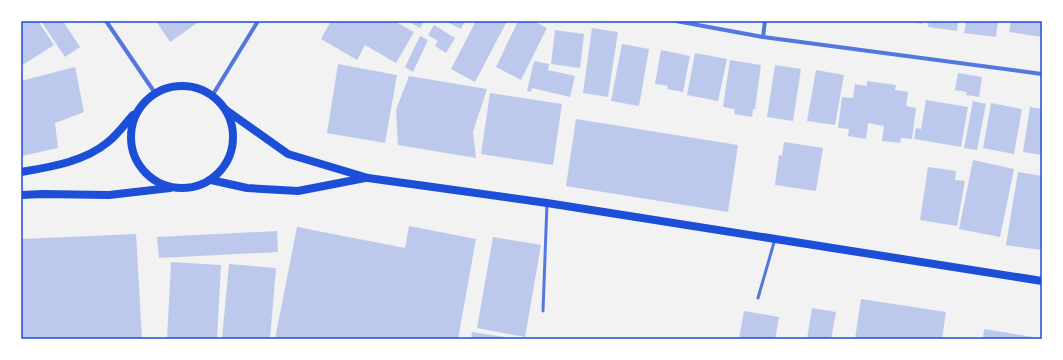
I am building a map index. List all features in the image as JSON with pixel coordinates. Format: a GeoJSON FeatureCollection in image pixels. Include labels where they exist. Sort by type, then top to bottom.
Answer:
{"type":"FeatureCollection","features":[{"type":"Feature","properties":{"kind":"main road"},"geometry":{"type":"LineString","coordinates":[[21,172],[51,167],[86,156],[108,143],[155,93],[169,88],[184,86],[199,89],[212,96],[226,110],[288,154],[368,178],[547,203],[1042,282]]}},
{"type":"Feature","properties":{"kind":"main road"},"geometry":{"type":"LineString","coordinates":[[21,195],[109,195],[172,188],[192,188],[211,180],[225,167],[232,149],[233,130],[226,110]]}},
{"type":"Feature","properties":{"kind":"main road"},"geometry":{"type":"LineString","coordinates":[[137,112],[131,127],[131,143],[135,158],[144,172],[156,182],[172,188]]}},
{"type":"Feature","properties":{"kind":"main road"},"geometry":{"type":"LineString","coordinates":[[211,180],[247,188],[298,191],[368,178]]}},
{"type":"Feature","properties":{"kind":"street"},"geometry":{"type":"LineString","coordinates":[[106,21],[155,93]]}},
{"type":"Feature","properties":{"kind":"street"},"geometry":{"type":"LineString","coordinates":[[212,96],[258,21]]}},
{"type":"Feature","properties":{"kind":"street"},"geometry":{"type":"LineString","coordinates":[[676,21],[763,37],[1042,74]]}},
{"type":"Feature","properties":{"kind":"street"},"geometry":{"type":"LineString","coordinates":[[763,37],[765,21]]}},
{"type":"Feature","properties":{"kind":"lane"},"geometry":{"type":"LineString","coordinates":[[543,312],[547,203]]}},
{"type":"Feature","properties":{"kind":"lane"},"geometry":{"type":"LineString","coordinates":[[758,298],[775,239]]}},
{"type":"Feature","properties":{"kind":"building"},"geometry":{"type":"Polygon","coordinates":[[[21,21],[38,21],[54,45],[21,66],[21,21]]]}},
{"type":"Feature","properties":{"kind":"building"},"geometry":{"type":"Polygon","coordinates":[[[41,21],[63,21],[80,47],[65,57],[41,21]]]}},
{"type":"Feature","properties":{"kind":"building"},"geometry":{"type":"Polygon","coordinates":[[[156,21],[200,21],[170,42],[156,21]]]}},
{"type":"Feature","properties":{"kind":"building"},"geometry":{"type":"Polygon","coordinates":[[[331,21],[394,21],[414,32],[396,63],[365,45],[357,60],[321,39],[331,21]]]}},
{"type":"Feature","properties":{"kind":"building"},"geometry":{"type":"Polygon","coordinates":[[[408,21],[424,21],[420,28],[408,21]]]}},
{"type":"Feature","properties":{"kind":"building"},"geometry":{"type":"Polygon","coordinates":[[[445,21],[465,21],[461,29],[445,21]]]}},
{"type":"Feature","properties":{"kind":"building"},"geometry":{"type":"Polygon","coordinates":[[[476,21],[507,21],[475,82],[451,69],[476,21]]]}},
{"type":"Feature","properties":{"kind":"building"},"geometry":{"type":"Polygon","coordinates":[[[518,21],[533,21],[547,28],[521,80],[496,67],[518,21]]]}},
{"type":"Feature","properties":{"kind":"building"},"geometry":{"type":"Polygon","coordinates":[[[909,21],[922,21],[922,24],[909,21]]]}},
{"type":"Feature","properties":{"kind":"building"},"geometry":{"type":"Polygon","coordinates":[[[929,21],[958,21],[957,31],[928,27],[929,21]]]}},
{"type":"Feature","properties":{"kind":"building"},"geometry":{"type":"Polygon","coordinates":[[[966,21],[998,21],[996,37],[964,33],[966,21]]]}},
{"type":"Feature","properties":{"kind":"building"},"geometry":{"type":"Polygon","coordinates":[[[1011,21],[1042,21],[1042,37],[1009,32],[1011,21]]]}},
{"type":"Feature","properties":{"kind":"building"},"geometry":{"type":"Polygon","coordinates":[[[434,25],[455,38],[446,53],[435,46],[438,41],[428,35],[434,25]]]}},
{"type":"Feature","properties":{"kind":"building"},"geometry":{"type":"Polygon","coordinates":[[[592,28],[618,32],[608,97],[583,93],[592,28]]]}},
{"type":"Feature","properties":{"kind":"building"},"geometry":{"type":"Polygon","coordinates":[[[555,30],[584,34],[580,68],[551,64],[555,30]]]}},
{"type":"Feature","properties":{"kind":"building"},"geometry":{"type":"Polygon","coordinates":[[[420,36],[428,40],[413,72],[405,67],[420,36]]]}},
{"type":"Feature","properties":{"kind":"building"},"geometry":{"type":"Polygon","coordinates":[[[622,44],[649,49],[639,106],[611,101],[622,44]]]}},
{"type":"Feature","properties":{"kind":"building"},"geometry":{"type":"Polygon","coordinates":[[[661,50],[690,56],[683,92],[667,89],[668,86],[655,84],[661,50]]]}},
{"type":"Feature","properties":{"kind":"building"},"geometry":{"type":"Polygon","coordinates":[[[695,53],[727,59],[718,101],[687,95],[695,53]]]}},
{"type":"Feature","properties":{"kind":"building"},"geometry":{"type":"Polygon","coordinates":[[[730,60],[761,65],[755,109],[753,109],[752,117],[734,114],[735,109],[723,107],[730,60]]]}},
{"type":"Feature","properties":{"kind":"building"},"geometry":{"type":"Polygon","coordinates":[[[534,61],[549,64],[548,70],[575,76],[570,97],[532,88],[531,92],[527,91],[534,61]]]}},
{"type":"Feature","properties":{"kind":"building"},"geometry":{"type":"Polygon","coordinates":[[[338,64],[397,75],[385,143],[327,133],[338,64]]]}},
{"type":"Feature","properties":{"kind":"building"},"geometry":{"type":"Polygon","coordinates":[[[775,65],[801,69],[793,121],[767,117],[775,65]]]}},
{"type":"Feature","properties":{"kind":"building"},"geometry":{"type":"Polygon","coordinates":[[[75,67],[84,112],[55,123],[58,148],[22,156],[21,81],[75,67]]]}},
{"type":"Feature","properties":{"kind":"building"},"geometry":{"type":"Polygon","coordinates":[[[816,70],[844,75],[835,125],[807,121],[816,70]]]}},
{"type":"Feature","properties":{"kind":"building"},"geometry":{"type":"Polygon","coordinates":[[[958,73],[982,77],[979,97],[966,95],[967,92],[955,90],[958,73]]]}},
{"type":"Feature","properties":{"kind":"building"},"geometry":{"type":"Polygon","coordinates":[[[409,76],[487,89],[473,132],[476,158],[398,145],[396,110],[409,76]]]}},
{"type":"Feature","properties":{"kind":"building"},"geometry":{"type":"Polygon","coordinates":[[[867,81],[896,85],[895,90],[908,92],[906,106],[916,108],[912,139],[901,138],[900,143],[882,141],[884,126],[868,123],[866,139],[848,136],[849,129],[838,128],[842,97],[853,98],[855,84],[867,86],[867,81]]]}},
{"type":"Feature","properties":{"kind":"building"},"geometry":{"type":"Polygon","coordinates":[[[490,93],[562,104],[553,165],[481,154],[490,93]]]}},
{"type":"Feature","properties":{"kind":"building"},"geometry":{"type":"Polygon","coordinates":[[[926,100],[968,107],[961,147],[914,139],[916,128],[921,129],[926,100]]]}},
{"type":"Feature","properties":{"kind":"building"},"geometry":{"type":"Polygon","coordinates":[[[973,101],[986,104],[977,150],[964,148],[973,101]]]}},
{"type":"Feature","properties":{"kind":"building"},"geometry":{"type":"Polygon","coordinates":[[[991,103],[1022,109],[1014,154],[983,148],[991,103]]]}},
{"type":"Feature","properties":{"kind":"building"},"geometry":{"type":"Polygon","coordinates":[[[1030,107],[1042,109],[1042,155],[1023,152],[1030,107]]]}},
{"type":"Feature","properties":{"kind":"building"},"geometry":{"type":"Polygon","coordinates":[[[576,119],[738,145],[728,212],[566,186],[576,119]]]}},
{"type":"Feature","properties":{"kind":"building"},"geometry":{"type":"Polygon","coordinates":[[[784,142],[823,148],[816,191],[775,185],[779,155],[782,156],[784,142]]]}},
{"type":"Feature","properties":{"kind":"building"},"geometry":{"type":"Polygon","coordinates":[[[973,160],[1014,169],[1000,237],[959,229],[973,160]]]}},
{"type":"Feature","properties":{"kind":"building"},"geometry":{"type":"Polygon","coordinates":[[[928,167],[956,171],[955,180],[965,181],[957,226],[920,220],[928,167]]]}},
{"type":"Feature","properties":{"kind":"building"},"geometry":{"type":"Polygon","coordinates":[[[1018,172],[1042,176],[1042,250],[1006,245],[1018,172]]]}},
{"type":"Feature","properties":{"kind":"building"},"geometry":{"type":"Polygon","coordinates":[[[409,226],[476,239],[458,339],[275,339],[297,227],[405,248],[409,226]]]}},
{"type":"Feature","properties":{"kind":"building"},"geometry":{"type":"Polygon","coordinates":[[[277,231],[278,252],[159,258],[157,237],[277,231]]]}},
{"type":"Feature","properties":{"kind":"building"},"geometry":{"type":"Polygon","coordinates":[[[136,234],[142,339],[21,339],[21,239],[136,234]]]}},
{"type":"Feature","properties":{"kind":"building"},"geometry":{"type":"Polygon","coordinates":[[[493,237],[541,245],[525,337],[477,328],[493,237]]]}},
{"type":"Feature","properties":{"kind":"building"},"geometry":{"type":"Polygon","coordinates":[[[171,262],[221,265],[217,339],[167,339],[171,262]]]}},
{"type":"Feature","properties":{"kind":"building"},"geometry":{"type":"Polygon","coordinates":[[[229,264],[276,268],[270,339],[222,339],[229,264]]]}},
{"type":"Feature","properties":{"kind":"building"},"geometry":{"type":"Polygon","coordinates":[[[861,299],[946,312],[942,339],[855,339],[861,299]]]}},
{"type":"Feature","properties":{"kind":"building"},"geometry":{"type":"Polygon","coordinates":[[[812,308],[836,312],[831,339],[807,339],[812,308]]]}},
{"type":"Feature","properties":{"kind":"building"},"geometry":{"type":"Polygon","coordinates":[[[744,311],[779,317],[775,339],[739,339],[744,311]]]}},
{"type":"Feature","properties":{"kind":"building"},"geometry":{"type":"Polygon","coordinates":[[[984,329],[1039,338],[1039,339],[983,339],[984,329]]]}},
{"type":"Feature","properties":{"kind":"building"},"geometry":{"type":"Polygon","coordinates":[[[472,332],[511,338],[511,339],[471,339],[472,332]]]}}]}
